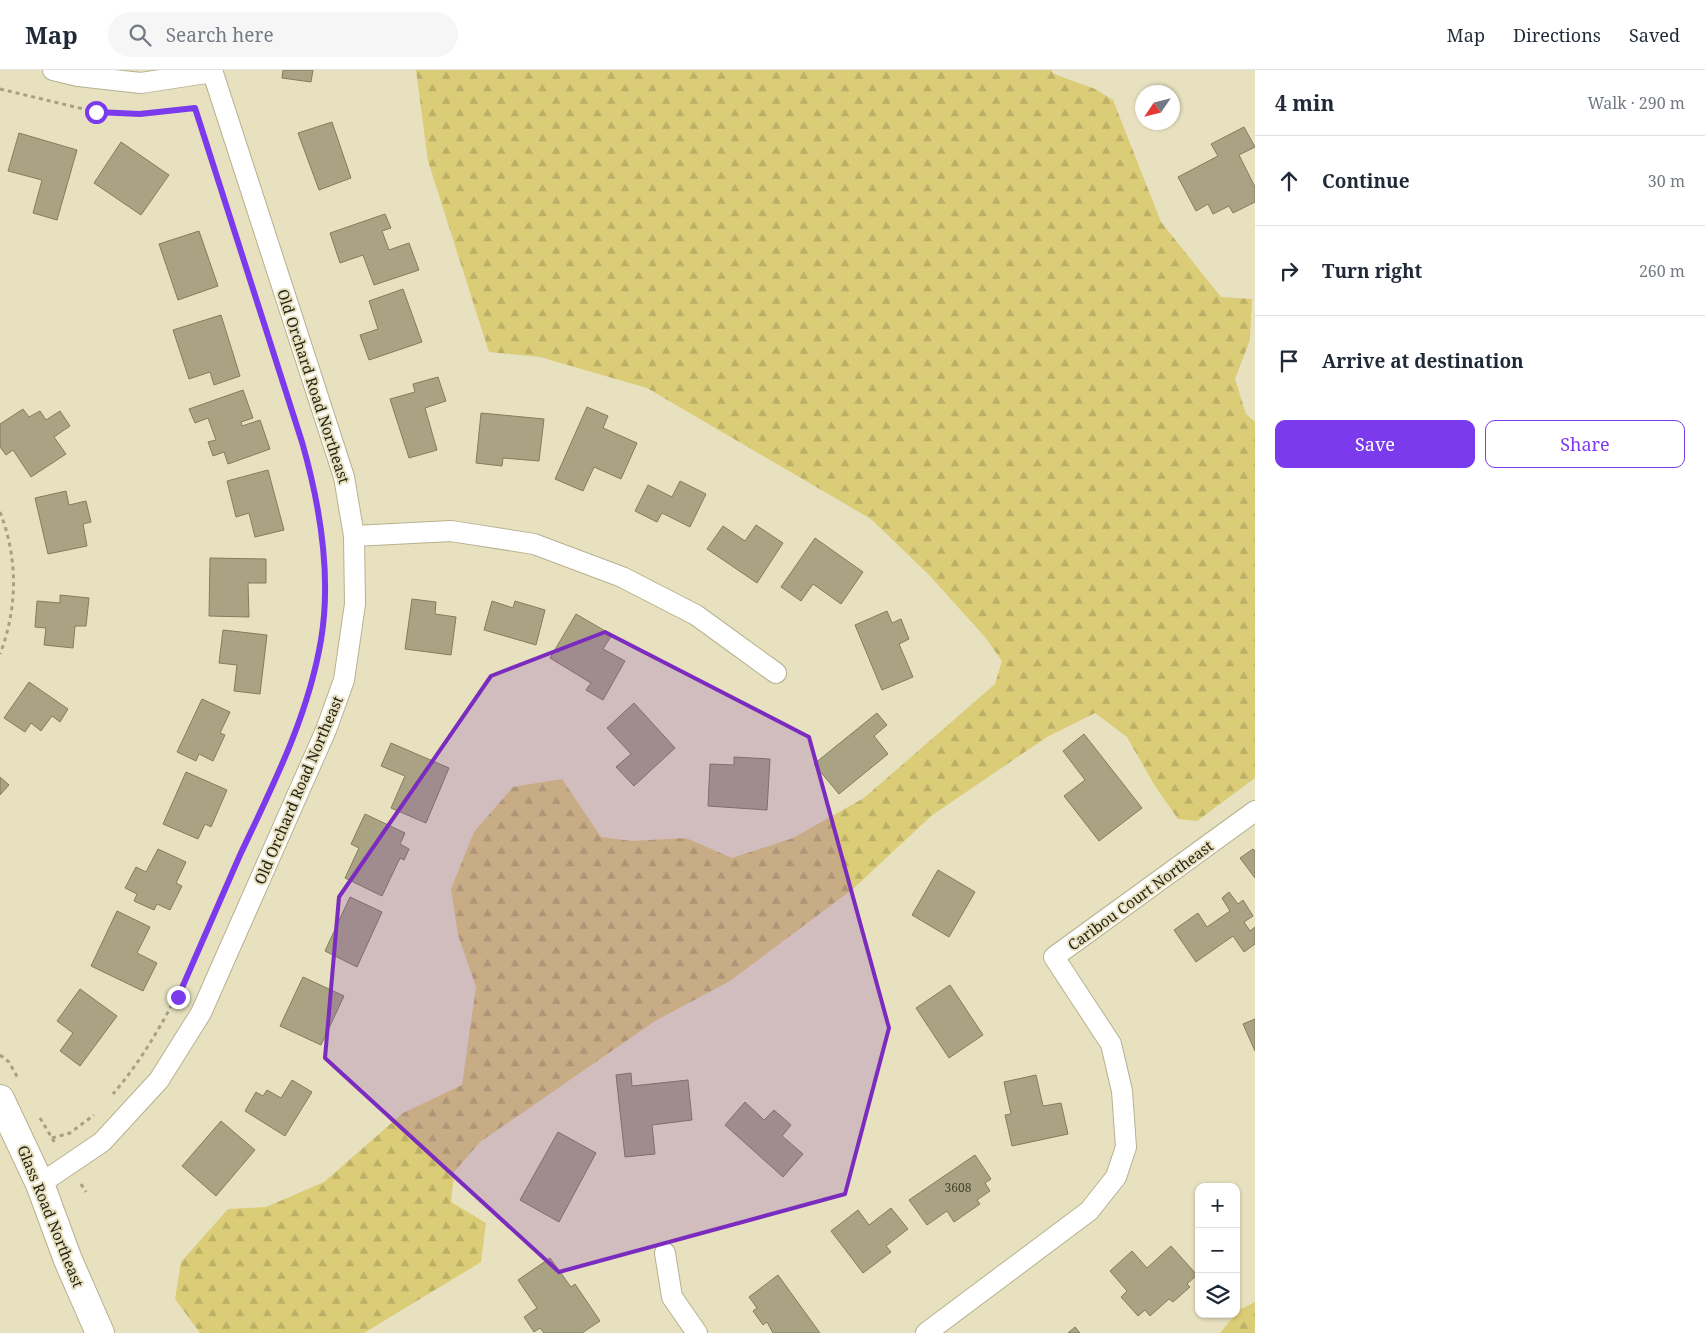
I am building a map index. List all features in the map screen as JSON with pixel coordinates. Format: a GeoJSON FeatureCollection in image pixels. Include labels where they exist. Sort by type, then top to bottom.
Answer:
{"type":"FeatureCollection","features":[{"type":"Feature","properties":{"kind":"street"},"geometry":{"type":"LineString","coordinates":[[53,70],[78,76],[141,83],[213,71]]}},
{"type":"Feature","properties":{"kind":"street","name":"Old Orchard Road Northeast"},"geometry":{"type":"LineString","coordinates":[[40,1184],[102,1142],[160,1080],[201,1014],[326,730],[344,680],[355,604],[354,536],[344,477],[213,71]]}},
{"type":"Feature","properties":{"kind":"street"},"geometry":{"type":"LineString","coordinates":[[354,536],[451,531],[534,544],[622,577],[696,615],[776,673]]}},
{"type":"Feature","properties":{"kind":"street","name":"Caribou Court Northeast"},"geometry":{"type":"LineString","coordinates":[[926,1333],[1089,1211],[1116,1178],[1126,1147],[1122,1092],[1111,1044],[1054,957],[1255,811]]}},
{"type":"Feature","properties":{"kind":"street","name":"Glass Road Northeast"},"geometry":{"type":"LineString","coordinates":[[0,1099],[40,1184],[68,1260],[100,1333]]}},
{"type":"Feature","properties":{"kind":"street"},"geometry":{"type":"LineString","coordinates":[[665,1253],[672,1297],[696,1333]]}},
{"type":"Feature","properties":{"kind":"path"},"geometry":{"type":"LineString","coordinates":[[0,89],[96,112],[118,114],[195,108],[302,442],[314,482],[321,525],[324,590],[321,638],[313,677],[295,736],[178,997],[123,1082],[107,1101]]}},
{"type":"Feature","properties":{"kind":"path"},"geometry":{"type":"LineString","coordinates":[[0,512],[12,548],[15,575],[8,634],[0,654]]}},
{"type":"Feature","properties":{"kind":"path"},"geometry":{"type":"LineString","coordinates":[[52,1138],[70,1133],[97,1113]]}},
{"type":"Feature","properties":{"kind":"path"},"geometry":{"type":"LineString","coordinates":[[81,1184],[86,1192]]}},
{"type":"Feature","properties":{"kind":"highlighted area"},"geometry":{"type":"Polygon","coordinates":[[[605,632],[809,737],[889,1028],[845,1194],[559,1272],[325,1058],[339,897],[491,676],[605,632]]]}},
{"type":"Feature","properties":{"kind":"green space"},"geometry":{"type":"Polygon","coordinates":[[[416,70],[1051,70],[1054,74],[1095,89],[1113,100],[1161,222],[1221,297],[1252,299],[1250,340],[1235,379],[1246,414],[1255,422],[1255,778],[1197,821],[1178,819],[1155,786],[1127,737],[1095,713],[1047,737],[931,816],[854,888],[730,981],[655,1021],[480,1142],[454,1172],[451,1202],[486,1223],[481,1262],[364,1333],[200,1333],[175,1299],[181,1262],[228,1209],[266,1207],[324,1182],[403,1113],[462,1085],[476,987],[458,935],[451,889],[474,832],[513,787],[562,779],[601,837],[632,841],[686,838],[732,858],[793,838],[864,798],[995,684],[1002,661],[985,637],[929,575],[871,519],[647,388],[540,357],[489,352],[428,161],[416,70]]]}},
{"type":"Feature","properties":{"kind":"green space"},"geometry":{"type":"Polygon","coordinates":[[[1255,1302],[1255,1333],[1220,1333],[1232,1318],[1240,1318],[1240,1310],[1255,1302]]]}},
{"type":"Feature","properties":{"kind":"building"},"geometry":{"type":"Polygon","coordinates":[[[283,70],[313,70],[311,82],[282,78],[283,70]]]}},
{"type":"Feature","properties":{"kind":"building"},"geometry":{"type":"Polygon","coordinates":[[[332,122],[351,178],[319,190],[298,133],[332,122]]]}},
{"type":"Feature","properties":{"kind":"building"},"geometry":{"type":"Polygon","coordinates":[[[1244,127],[1255,147],[1239,155],[1255,187],[1255,202],[1233,213],[1229,206],[1213,214],[1208,204],[1196,211],[1178,177],[1218,156],[1211,144],[1244,127]]]}},
{"type":"Feature","properties":{"kind":"building"},"geometry":{"type":"Polygon","coordinates":[[[19,133],[77,150],[57,220],[33,213],[42,180],[8,171],[19,133]]]}},
{"type":"Feature","properties":{"kind":"building"},"geometry":{"type":"Polygon","coordinates":[[[121,142],[169,175],[141,215],[94,183],[121,142]]]}},
{"type":"Feature","properties":{"kind":"building"},"geometry":{"type":"Polygon","coordinates":[[[385,214],[391,228],[382,231],[389,250],[409,243],[419,270],[374,285],[363,255],[340,263],[330,233],[385,214]]]}},
{"type":"Feature","properties":{"kind":"building"},"geometry":{"type":"Polygon","coordinates":[[[199,231],[218,286],[178,300],[159,244],[199,231]]]}},
{"type":"Feature","properties":{"kind":"building"},"geometry":{"type":"Polygon","coordinates":[[[403,289],[422,342],[369,360],[360,335],[378,329],[369,301],[403,289]]]}},
{"type":"Feature","properties":{"kind":"building"},"geometry":{"type":"Polygon","coordinates":[[[221,315],[240,376],[214,385],[210,372],[189,379],[173,330],[221,315]]]}},
{"type":"Feature","properties":{"kind":"building"},"geometry":{"type":"Polygon","coordinates":[[[438,377],[446,401],[425,408],[437,450],[409,458],[390,399],[415,392],[413,384],[438,377]]]}},
{"type":"Feature","properties":{"kind":"building"},"geometry":{"type":"Polygon","coordinates":[[[243,390],[253,418],[241,422],[242,426],[260,420],[270,449],[228,464],[224,452],[213,456],[208,442],[216,440],[208,418],[195,423],[189,409],[243,390]]]}},
{"type":"Feature","properties":{"kind":"building"},"geometry":{"type":"Polygon","coordinates":[[[587,407],[608,416],[603,428],[637,443],[621,479],[594,467],[583,491],[555,479],[587,407]]]}},
{"type":"Feature","properties":{"kind":"building"},"geometry":{"type":"Polygon","coordinates":[[[23,409],[29,417],[40,411],[46,420],[60,411],[70,426],[54,437],[66,454],[31,477],[13,450],[6,455],[0,447],[0,424],[23,409]]]}},
{"type":"Feature","properties":{"kind":"building"},"geometry":{"type":"Polygon","coordinates":[[[481,413],[544,419],[539,461],[503,458],[502,466],[476,463],[481,413]]]}},
{"type":"Feature","properties":{"kind":"building"},"geometry":{"type":"Polygon","coordinates":[[[268,470],[284,530],[255,537],[249,513],[236,517],[227,481],[268,470]]]}},
{"type":"Feature","properties":{"kind":"building"},"geometry":{"type":"Polygon","coordinates":[[[680,481],[706,494],[690,527],[662,513],[657,522],[635,511],[648,485],[672,497],[680,481]]]}},
{"type":"Feature","properties":{"kind":"building"},"geometry":{"type":"Polygon","coordinates":[[[66,491],[69,505],[86,501],[91,522],[83,524],[87,546],[48,554],[35,498],[66,491]]]}},
{"type":"Feature","properties":{"kind":"building"},"geometry":{"type":"Polygon","coordinates":[[[756,525],[783,543],[757,583],[707,549],[723,526],[745,541],[756,525]]]}},
{"type":"Feature","properties":{"kind":"building"},"geometry":{"type":"Polygon","coordinates":[[[815,538],[863,572],[841,604],[813,584],[801,601],[781,587],[815,538]]]}},
{"type":"Feature","properties":{"kind":"building"},"geometry":{"type":"Polygon","coordinates":[[[210,558],[266,559],[266,583],[248,583],[249,617],[209,616],[210,558]]]}},
{"type":"Feature","properties":{"kind":"building"},"geometry":{"type":"Polygon","coordinates":[[[60,595],[89,598],[86,626],[75,626],[73,648],[44,645],[46,628],[35,627],[37,601],[60,603],[60,595]]]}},
{"type":"Feature","properties":{"kind":"building"},"geometry":{"type":"Polygon","coordinates":[[[412,599],[436,602],[435,614],[456,617],[451,655],[405,649],[412,599]]]}},
{"type":"Feature","properties":{"kind":"building"},"geometry":{"type":"Polygon","coordinates":[[[492,601],[513,608],[515,601],[545,610],[536,645],[484,630],[492,601]]]}},
{"type":"Feature","properties":{"kind":"building"},"geometry":{"type":"Polygon","coordinates":[[[887,611],[892,623],[901,619],[909,639],[899,644],[913,677],[882,690],[855,625],[887,611]]]}},
{"type":"Feature","properties":{"kind":"building"},"geometry":{"type":"Polygon","coordinates":[[[576,614],[612,635],[603,649],[625,661],[603,700],[586,690],[591,683],[550,658],[576,614]]]}},
{"type":"Feature","properties":{"kind":"building"},"geometry":{"type":"Polygon","coordinates":[[[223,630],[267,635],[260,694],[234,691],[237,665],[219,663],[223,630]]]}},
{"type":"Feature","properties":{"kind":"building"},"geometry":{"type":"Polygon","coordinates":[[[29,682],[68,709],[60,722],[52,716],[41,731],[31,723],[25,732],[4,718],[29,682]]]}},
{"type":"Feature","properties":{"kind":"building"},"geometry":{"type":"Polygon","coordinates":[[[202,699],[230,712],[220,733],[225,735],[213,761],[199,754],[196,761],[177,752],[202,699]]]}},
{"type":"Feature","properties":{"kind":"building"},"geometry":{"type":"Polygon","coordinates":[[[634,703],[675,748],[634,786],[616,767],[631,754],[607,728],[634,703]]]}},
{"type":"Feature","properties":{"kind":"building"},"geometry":{"type":"Polygon","coordinates":[[[877,713],[887,725],[874,736],[888,754],[839,794],[814,764],[877,713]]]}},
{"type":"Feature","properties":{"kind":"building"},"geometry":{"type":"Polygon","coordinates":[[[1084,734],[1142,808],[1099,841],[1064,796],[1085,780],[1063,751],[1084,734]]]}},
{"type":"Feature","properties":{"kind":"building"},"geometry":{"type":"Polygon","coordinates":[[[391,743],[449,768],[426,823],[391,808],[405,776],[381,766],[391,743]]]}},
{"type":"Feature","properties":{"kind":"building"},"geometry":{"type":"Polygon","coordinates":[[[734,757],[770,759],[767,810],[708,806],[710,764],[734,765],[734,757]]]}},
{"type":"Feature","properties":{"kind":"building"},"geometry":{"type":"Polygon","coordinates":[[[186,772],[227,790],[211,827],[205,824],[198,839],[163,824],[186,772]]]}},
{"type":"Feature","properties":{"kind":"building"},"geometry":{"type":"Polygon","coordinates":[[[0,777],[9,785],[0,795],[0,777]]]}},
{"type":"Feature","properties":{"kind":"building"},"geometry":{"type":"Polygon","coordinates":[[[365,814],[405,833],[400,844],[409,849],[404,860],[400,858],[382,896],[345,878],[359,848],[351,844],[365,814]]]}},
{"type":"Feature","properties":{"kind":"building"},"geometry":{"type":"Polygon","coordinates":[[[158,849],[186,862],[176,883],[182,886],[170,910],[157,904],[154,910],[134,901],[137,894],[125,888],[136,867],[146,872],[158,849]]]}},
{"type":"Feature","properties":{"kind":"building"},"geometry":{"type":"Polygon","coordinates":[[[1253,849],[1255,851],[1255,878],[1240,858],[1253,849]]]}},
{"type":"Feature","properties":{"kind":"building"},"geometry":{"type":"Polygon","coordinates":[[[938,870],[975,892],[949,937],[912,915],[938,870]]]}},
{"type":"Feature","properties":{"kind":"building"},"geometry":{"type":"Polygon","coordinates":[[[1229,892],[1238,904],[1243,900],[1253,916],[1244,922],[1250,931],[1255,927],[1255,944],[1244,952],[1233,936],[1196,962],[1174,930],[1198,913],[1207,927],[1230,911],[1222,898],[1229,892]]]}},
{"type":"Feature","properties":{"kind":"building"},"geometry":{"type":"Polygon","coordinates":[[[350,897],[382,912],[357,967],[325,951],[350,897]]]}},
{"type":"Feature","properties":{"kind":"building"},"geometry":{"type":"Polygon","coordinates":[[[117,911],[150,927],[137,953],[157,963],[143,991],[91,966],[117,911]]]}},
{"type":"Feature","properties":{"kind":"building"},"geometry":{"type":"Polygon","coordinates":[[[303,977],[344,996],[321,1045],[280,1026],[303,977]]]}},
{"type":"Feature","properties":{"kind":"building"},"geometry":{"type":"Polygon","coordinates":[[[950,985],[983,1035],[949,1058],[916,1008],[950,985]]]}},
{"type":"Feature","properties":{"kind":"building"},"geometry":{"type":"Polygon","coordinates":[[[80,989],[117,1016],[80,1066],[60,1051],[73,1033],[57,1021],[80,989]]]}},
{"type":"Feature","properties":{"kind":"building"},"geometry":{"type":"Polygon","coordinates":[[[1255,1019],[1255,1051],[1243,1024],[1255,1019]]]}},
{"type":"Feature","properties":{"kind":"building"},"geometry":{"type":"Polygon","coordinates":[[[631,1073],[632,1086],[688,1080],[692,1120],[652,1125],[655,1154],[625,1157],[616,1075],[631,1073]]]}},
{"type":"Feature","properties":{"kind":"building"},"geometry":{"type":"Polygon","coordinates":[[[1036,1075],[1043,1106],[1061,1103],[1068,1134],[1012,1146],[1005,1115],[1011,1114],[1004,1082],[1036,1075]]]}},
{"type":"Feature","properties":{"kind":"building"},"geometry":{"type":"Polygon","coordinates":[[[292,1080],[312,1092],[285,1136],[245,1111],[256,1092],[263,1096],[267,1090],[281,1098],[292,1080]]]}},
{"type":"Feature","properties":{"kind":"building"},"geometry":{"type":"Polygon","coordinates":[[[745,1102],[764,1120],[774,1110],[791,1125],[782,1136],[803,1154],[783,1177],[725,1125],[745,1102]]]}},
{"type":"Feature","properties":{"kind":"building"},"geometry":{"type":"Polygon","coordinates":[[[221,1121],[255,1150],[216,1196],[182,1166],[221,1121]]]}},
{"type":"Feature","properties":{"kind":"building"},"geometry":{"type":"Polygon","coordinates":[[[558,1132],[596,1153],[559,1222],[520,1200],[558,1132]]]}},
{"type":"Feature","properties":{"kind":"building"},"geometry":{"type":"Polygon","coordinates":[[[975,1155],[991,1179],[985,1183],[990,1191],[977,1200],[980,1204],[954,1222],[947,1211],[927,1225],[909,1200],[975,1155]]]}},
{"type":"Feature","properties":{"kind":"building"},"geometry":{"type":"Polygon","coordinates":[[[891,1208],[908,1229],[886,1246],[891,1252],[863,1273],[831,1231],[858,1210],[869,1225],[891,1208]]]}},
{"type":"Feature","properties":{"kind":"building"},"geometry":{"type":"Polygon","coordinates":[[[1171,1246],[1195,1273],[1195,1277],[1187,1284],[1190,1287],[1173,1302],[1169,1299],[1150,1316],[1145,1310],[1138,1316],[1121,1297],[1127,1291],[1110,1271],[1132,1251],[1147,1268],[1171,1246]]]}},
{"type":"Feature","properties":{"kind":"building"},"geometry":{"type":"Polygon","coordinates":[[[550,1258],[571,1287],[575,1284],[600,1321],[582,1333],[544,1333],[540,1328],[534,1332],[524,1317],[537,1308],[518,1280],[550,1258]]]}},
{"type":"Feature","properties":{"kind":"building"},"geometry":{"type":"Polygon","coordinates":[[[778,1275],[820,1333],[773,1333],[767,1322],[763,1325],[753,1311],[757,1308],[749,1297],[778,1275]]]}},
{"type":"Feature","properties":{"kind":"building"},"geometry":{"type":"Polygon","coordinates":[[[1075,1327],[1080,1333],[1068,1333],[1075,1327]]]}},
{"type":"Feature","properties":{"kind":"route"},"geometry":{"type":"LineString","coordinates":[[96,112],[140,114],[195,108],[302,442],[314,482],[321,525],[324,590],[321,638],[313,677],[295,736],[235,866],[178,997]]}}]}
